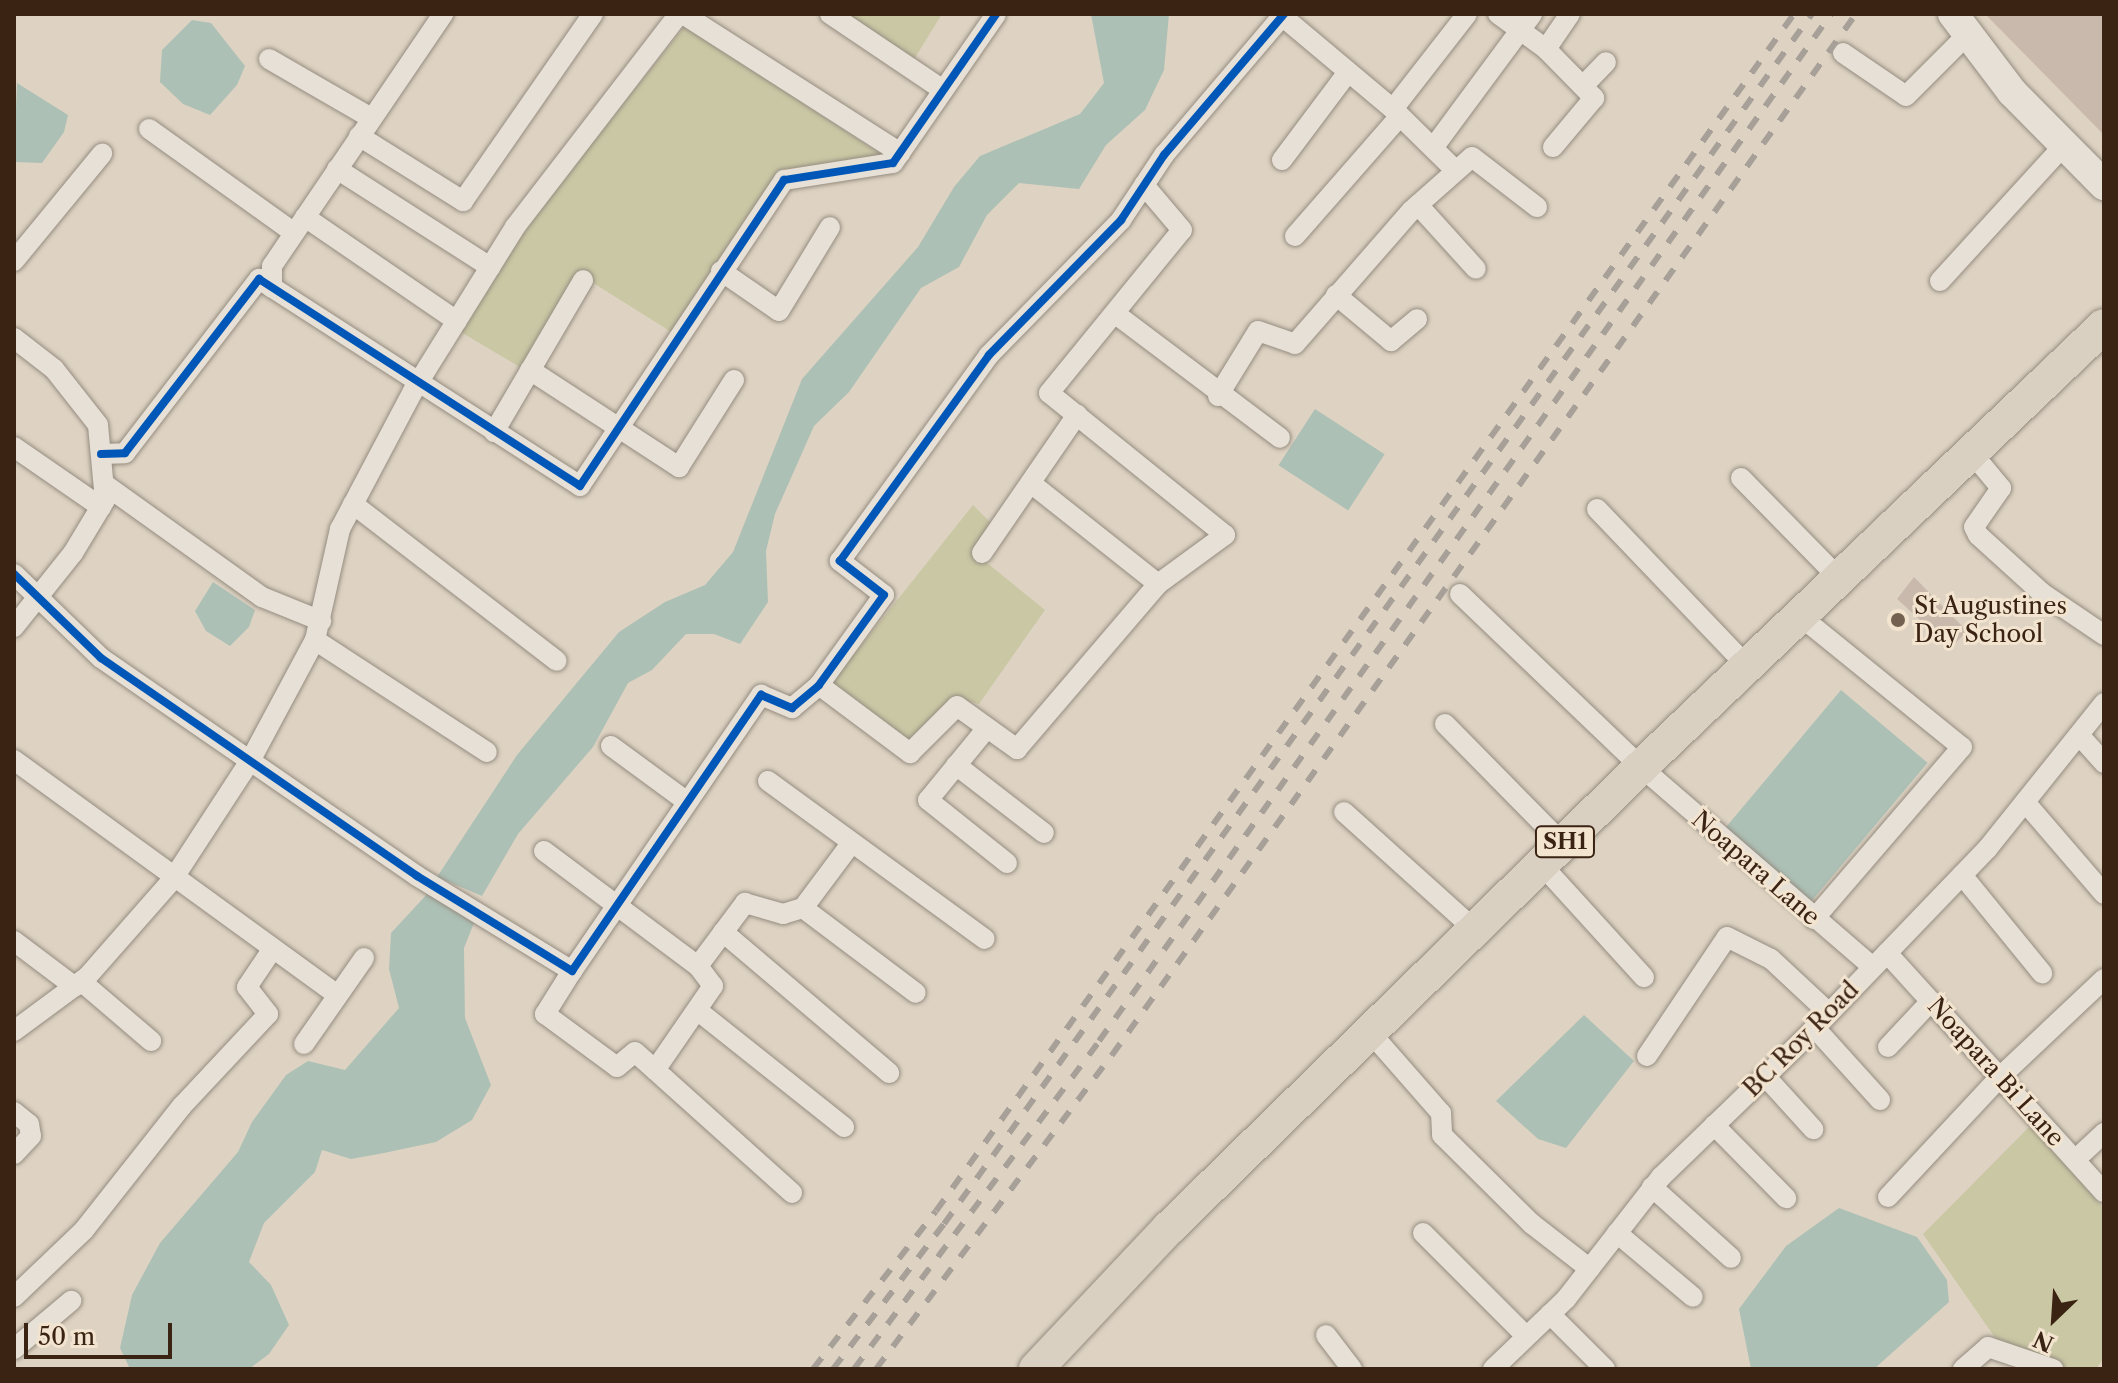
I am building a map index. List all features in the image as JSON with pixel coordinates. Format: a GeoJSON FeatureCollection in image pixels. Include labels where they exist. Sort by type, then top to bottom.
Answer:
{"type":"FeatureCollection","features":[{"type":"Feature","properties":{"kind":"main road","name":"SH1"},"geometry":{"type":"LineString","coordinates":[[1036,1369],[1169,1228],[1641,767],[2104,326]]}},
{"type":"Feature","properties":{"kind":"street"},"geometry":{"type":"LineString","coordinates":[[272,288],[272,266],[443,14]]}},
{"type":"Feature","properties":{"kind":"street"},"geometry":{"type":"LineString","coordinates":[[359,136],[463,201],[593,14]]}},
{"type":"Feature","properties":{"kind":"street"},"geometry":{"type":"LineString","coordinates":[[14,1031],[78,984],[173,879],[250,761],[318,630],[340,529],[417,385],[515,227],[681,14],[900,153]]}},
{"type":"Feature","properties":{"kind":"street"},"geometry":{"type":"LineString","coordinates":[[830,14],[943,90]]}},
{"type":"Feature","properties":{"kind":"street"},"geometry":{"type":"LineString","coordinates":[[101,454],[125,453],[259,279],[417,385],[580,486],[784,180],[893,163],[996,14]]}},
{"type":"Feature","properties":{"kind":"street"},"geometry":{"type":"LineString","coordinates":[[1295,236],[1397,112],[1467,14]]}},
{"type":"Feature","properties":{"kind":"street"},"geometry":{"type":"LineString","coordinates":[[1498,14],[1526,22],[1546,49],[1594,98],[1553,147]]}},
{"type":"Feature","properties":{"kind":"street"},"geometry":{"type":"LineString","coordinates":[[1546,49],[1570,14]]}},
{"type":"Feature","properties":{"kind":"street"},"geometry":{"type":"LineString","coordinates":[[792,1193],[635,1052],[617,1067],[545,1014],[572,971],[761,695],[792,708],[819,685],[884,595],[840,561],[989,355],[1121,220],[1144,185],[1283,15],[1397,112],[1456,171]]}},
{"type":"Feature","properties":{"kind":"street"},"geometry":{"type":"LineString","coordinates":[[1433,148],[1526,22]]}},
{"type":"Feature","properties":{"kind":"street"},"geometry":{"type":"LineString","coordinates":[[1843,53],[1906,96],[1960,24],[2012,92],[2104,185]]}},
{"type":"Feature","properties":{"kind":"street"},"geometry":{"type":"LineString","coordinates":[[269,59],[371,118]]}},
{"type":"Feature","properties":{"kind":"street"},"geometry":{"type":"LineString","coordinates":[[1583,86],[1606,62]]}},
{"type":"Feature","properties":{"kind":"street"},"geometry":{"type":"LineString","coordinates":[[1282,160],[1348,72]]}},
{"type":"Feature","properties":{"kind":"street"},"geometry":{"type":"LineString","coordinates":[[149,129],[457,321]]}},
{"type":"Feature","properties":{"kind":"street"},"geometry":{"type":"LineString","coordinates":[[1940,281],[2064,145]]}},
{"type":"Feature","properties":{"kind":"street"},"geometry":{"type":"LineString","coordinates":[[14,261],[102,154]]}},
{"type":"Feature","properties":{"kind":"street"},"geometry":{"type":"LineString","coordinates":[[1218,396],[1258,331],[1295,344],[1418,205],[1472,157],[1537,207]]}},
{"type":"Feature","properties":{"kind":"street"},"geometry":{"type":"LineString","coordinates":[[337,169],[490,267]]}},
{"type":"Feature","properties":{"kind":"street"},"geometry":{"type":"LineString","coordinates":[[819,685],[910,753],[957,706],[1017,749],[1158,584],[1225,535],[1049,393],[1117,315],[1182,230],[1144,185]]}},
{"type":"Feature","properties":{"kind":"street"},"geometry":{"type":"LineString","coordinates":[[1418,205],[1476,269]]}},
{"type":"Feature","properties":{"kind":"street"},"geometry":{"type":"LineString","coordinates":[[721,271],[779,311],[830,227]]}},
{"type":"Feature","properties":{"kind":"street"},"geometry":{"type":"LineString","coordinates":[[494,432],[583,280]]}},
{"type":"Feature","properties":{"kind":"street"},"geometry":{"type":"LineString","coordinates":[[1336,295],[1391,341],[1417,319]]}},
{"type":"Feature","properties":{"kind":"street"},"geometry":{"type":"LineString","coordinates":[[1117,315],[1218,396],[1280,438]]}},
{"type":"Feature","properties":{"kind":"street"},"geometry":{"type":"LineString","coordinates":[[14,338],[54,369],[98,425],[104,484],[101,507],[14,627]]}},
{"type":"Feature","properties":{"kind":"street"},"geometry":{"type":"LineString","coordinates":[[530,370],[679,467],[734,380]]}},
{"type":"Feature","properties":{"kind":"street"},"geometry":{"type":"LineString","coordinates":[[982,553],[1077,415]]}},
{"type":"Feature","properties":{"kind":"street"},"geometry":{"type":"LineString","coordinates":[[14,447],[101,507]]}},
{"type":"Feature","properties":{"kind":"street"},"geometry":{"type":"LineString","coordinates":[[1971,452],[2001,488],[1974,527],[1978,535],[2042,593],[2104,635]]}},
{"type":"Feature","properties":{"kind":"street"},"geometry":{"type":"LineString","coordinates":[[1741,478],[1840,579]]}},
{"type":"Feature","properties":{"kind":"street"},"geometry":{"type":"LineString","coordinates":[[104,484],[262,597],[318,630],[487,752]]}},
{"type":"Feature","properties":{"kind":"street"},"geometry":{"type":"LineString","coordinates":[[1032,484],[1158,584]]}},
{"type":"Feature","properties":{"kind":"street"},"geometry":{"type":"LineString","coordinates":[[353,504],[557,661]]}},
{"type":"Feature","properties":{"kind":"street"},"geometry":{"type":"LineString","coordinates":[[1597,509],[1748,667]]}},
{"type":"Feature","properties":{"kind":"street"},"geometry":{"type":"LineString","coordinates":[[14,574],[101,658],[417,876],[572,971]]}},
{"type":"Feature","properties":{"kind":"street","name":"Noapara Lane"},"geometry":{"type":"LineString","coordinates":[[1460,594],[1641,767],[1814,919],[1880,960]]}},
{"type":"Feature","properties":{"kind":"street"},"geometry":{"type":"LineString","coordinates":[[1800,616],[1962,747],[1814,919]]}},
{"type":"Feature","properties":{"kind":"street","name":"BC Roy Road"},"geometry":{"type":"LineString","coordinates":[[1493,1369],[1550,1314],[1590,1269],[1652,1187],[1815,1028],[1962,875],[2104,703]]}},
{"type":"Feature","properties":{"kind":"street"},"geometry":{"type":"LineString","coordinates":[[1445,724],[1552,854],[1644,977]]}},
{"type":"Feature","properties":{"kind":"street"},"geometry":{"type":"LineString","coordinates":[[987,728],[928,800],[1007,863]]}},
{"type":"Feature","properties":{"kind":"street"},"geometry":{"type":"LineString","coordinates":[[2079,735],[2104,763]]}},
{"type":"Feature","properties":{"kind":"street"},"geometry":{"type":"LineString","coordinates":[[611,746],[686,801]]}},
{"type":"Feature","properties":{"kind":"street"},"geometry":{"type":"LineString","coordinates":[[14,760],[173,879],[338,995]]}},
{"type":"Feature","properties":{"kind":"street"},"geometry":{"type":"LineString","coordinates":[[956,765],[1044,833]]}},
{"type":"Feature","properties":{"kind":"street"},"geometry":{"type":"LineString","coordinates":[[768,781],[850,845],[985,939]]}},
{"type":"Feature","properties":{"kind":"street"},"geometry":{"type":"LineString","coordinates":[[2025,802],[2103,891]]}},
{"type":"Feature","properties":{"kind":"street"},"geometry":{"type":"LineString","coordinates":[[1344,812],[1475,930]]}},
{"type":"Feature","properties":{"kind":"street"},"geometry":{"type":"LineString","coordinates":[[698,966],[745,903],[783,914],[803,908],[850,845]]}},
{"type":"Feature","properties":{"kind":"street"},"geometry":{"type":"LineString","coordinates":[[544,851],[698,966],[713,986],[655,1070]]}},
{"type":"Feature","properties":{"kind":"street"},"geometry":{"type":"LineString","coordinates":[[1962,875],[2042,973]]}},
{"type":"Feature","properties":{"kind":"street"},"geometry":{"type":"LineString","coordinates":[[803,908],[916,993]]}},
{"type":"Feature","properties":{"kind":"street"},"geometry":{"type":"LineString","coordinates":[[723,932],[889,1073]]}},
{"type":"Feature","properties":{"kind":"street"},"geometry":{"type":"LineString","coordinates":[[1647,1056],[1727,937],[1771,959],[1829,1013]]}},
{"type":"Feature","properties":{"kind":"street"},"geometry":{"type":"LineString","coordinates":[[14,941],[78,984],[151,1041]]}},
{"type":"Feature","properties":{"kind":"street"},"geometry":{"type":"LineString","coordinates":[[14,1297],[84,1230],[182,1106],[268,1014],[247,987],[272,950]]}},
{"type":"Feature","properties":{"kind":"street"},"geometry":{"type":"LineString","coordinates":[[304,1044],[364,958]]}},
{"type":"Feature","properties":{"kind":"street","name":"Noapara Bi Lane"},"geometry":{"type":"LineString","coordinates":[[1880,960],[1931,1001],[2104,1192]]}},
{"type":"Feature","properties":{"kind":"street"},"geometry":{"type":"LineString","coordinates":[[1888,1197],[2000,1077],[2104,979]]}},
{"type":"Feature","properties":{"kind":"street"},"geometry":{"type":"LineString","coordinates":[[1888,1047],[1931,1001]]}},
{"type":"Feature","properties":{"kind":"street"},"geometry":{"type":"LineString","coordinates":[[697,1010],[844,1127]]}},
{"type":"Feature","properties":{"kind":"street"},"geometry":{"type":"LineString","coordinates":[[1815,1028],[1880,1100]]}},
{"type":"Feature","properties":{"kind":"street"},"geometry":{"type":"LineString","coordinates":[[1370,1032],[1441,1113],[1442,1135],[1532,1224],[1590,1269]]}},
{"type":"Feature","properties":{"kind":"street"},"geometry":{"type":"LineString","coordinates":[[1765,1076],[1813,1129]]}},
{"type":"Feature","properties":{"kind":"street"},"geometry":{"type":"LineString","coordinates":[[14,1112],[29,1124],[31,1136],[14,1154]]}},
{"type":"Feature","properties":{"kind":"street"},"geometry":{"type":"LineString","coordinates":[[1714,1125],[1786,1198]]}},
{"type":"Feature","properties":{"kind":"street"},"geometry":{"type":"LineString","coordinates":[[2075,1160],[2104,1133]]}},
{"type":"Feature","properties":{"kind":"street"},"geometry":{"type":"LineString","coordinates":[[1652,1187],[1731,1258]]}},
{"type":"Feature","properties":{"kind":"street"},"geometry":{"type":"LineString","coordinates":[[1423,1233],[1526,1336]]}},
{"type":"Feature","properties":{"kind":"street"},"geometry":{"type":"LineString","coordinates":[[1617,1233],[1693,1297]]}},
{"type":"Feature","properties":{"kind":"street"},"geometry":{"type":"LineString","coordinates":[[14,1349],[71,1301]]}},
{"type":"Feature","properties":{"kind":"street"},"geometry":{"type":"LineString","coordinates":[[1550,1314],[1605,1369]]}},
{"type":"Feature","properties":{"kind":"street"},"geometry":{"type":"LineString","coordinates":[[1326,1335],[1352,1369]]}},
{"type":"Feature","properties":{"kind":"street"},"geometry":{"type":"LineString","coordinates":[[1963,1369],[1988,1347],[2053,1369]]}},
{"type":"Feature","properties":{"kind":"shaded area"},"geometry":{"type":"Polygon","coordinates":[[[841,14],[942,14],[913,61],[841,14]]]}},
{"type":"Feature","properties":{"kind":"shaded area"},"geometry":{"type":"Polygon","coordinates":[[[1091,14],[1169,14],[1164,70],[1145,110],[1106,145],[1079,189],[1019,183],[987,215],[959,267],[921,288],[849,392],[814,426],[775,514],[766,551],[768,602],[740,644],[714,634],[686,634],[652,670],[628,683],[593,747],[518,834],[482,896],[437,877],[517,755],[619,632],[665,602],[705,585],[733,552],[802,379],[918,247],[954,187],[980,156],[1080,114],[1104,83],[1091,14]]]}},
{"type":"Feature","properties":{"kind":"shaded area"},"geometry":{"type":"Polygon","coordinates":[[[192,20],[211,23],[245,66],[237,85],[210,115],[183,104],[160,82],[162,50],[192,20]]]}},
{"type":"Feature","properties":{"kind":"shaded area"},"geometry":{"type":"Polygon","coordinates":[[[685,26],[888,159],[780,175],[673,333],[582,276],[525,370],[459,331],[506,250],[685,26]]]}},
{"type":"Feature","properties":{"kind":"shaded area"},"geometry":{"type":"Polygon","coordinates":[[[17,83],[68,115],[64,132],[42,163],[14,162],[17,83]]]}},
{"type":"Feature","properties":{"kind":"shaded area"},"geometry":{"type":"Polygon","coordinates":[[[1315,409],[1385,454],[1348,510],[1279,465],[1315,409]]]}},
{"type":"Feature","properties":{"kind":"shaded area"},"geometry":{"type":"Polygon","coordinates":[[[973,505],[991,523],[976,554],[1045,610],[979,704],[954,698],[907,742],[828,687],[973,505]]]}},
{"type":"Feature","properties":{"kind":"shaded area"},"geometry":{"type":"Polygon","coordinates":[[[213,582],[255,610],[249,627],[230,646],[206,631],[195,611],[213,582]]]}},
{"type":"Feature","properties":{"kind":"shaded area"},"geometry":{"type":"Polygon","coordinates":[[[1841,690],[1928,763],[1807,906],[1721,833],[1841,690]]]}},
{"type":"Feature","properties":{"kind":"shaded area"},"geometry":{"type":"Polygon","coordinates":[[[429,892],[474,923],[464,948],[465,1018],[491,1085],[472,1120],[436,1142],[384,1153],[351,1159],[322,1150],[315,1172],[264,1223],[249,1262],[271,1285],[289,1325],[269,1354],[249,1369],[130,1369],[120,1348],[132,1295],[160,1243],[238,1152],[252,1122],[286,1075],[308,1061],[345,1070],[399,1008],[389,969],[391,933],[429,892]]]}},
{"type":"Feature","properties":{"kind":"shaded area"},"geometry":{"type":"Polygon","coordinates":[[[1584,1015],[1634,1061],[1566,1148],[1538,1139],[1496,1101],[1584,1015]]]}},
{"type":"Feature","properties":{"kind":"shaded area"},"geometry":{"type":"Polygon","coordinates":[[[2032,1124],[2104,1209],[2104,1358],[2096,1369],[2062,1369],[2005,1352],[1923,1234],[2032,1124]]]}},
{"type":"Feature","properties":{"kind":"shaded area"},"geometry":{"type":"Polygon","coordinates":[[[1839,1208],[1917,1237],[1947,1280],[1949,1302],[1874,1369],[1751,1369],[1739,1309],[1786,1246],[1839,1208]]]}},
{"type":"Feature","properties":{"kind":"building"},"geometry":{"type":"Polygon","coordinates":[[[1985,14],[2104,14],[2104,135],[1985,14]]]}},
{"type":"Feature","properties":{"kind":"building"},"geometry":{"type":"Polygon","coordinates":[[[1914,577],[1967,631],[1951,648],[1897,599],[1914,577]]]}},
{"type":"Feature","properties":{"kind":"railway"},"geometry":{"type":"LineString","coordinates":[[813,1369],[936,1211],[1794,14]]}},
{"type":"Feature","properties":{"kind":"railway"},"geometry":{"type":"LineString","coordinates":[[833,1369],[944,1224],[1812,14]]}},
{"type":"Feature","properties":{"kind":"railway"},"geometry":{"type":"LineString","coordinates":[[854,1369],[1099,1041],[1831,14]]}},
{"type":"Feature","properties":{"kind":"railway"},"geometry":{"type":"LineString","coordinates":[[876,1369],[1112,1055],[1856,14]]}},
{"type":"Feature","properties":{"kind":"cycle path"},"geometry":{"type":"LineString","coordinates":[[101,454],[125,453],[259,279],[580,486],[784,180],[893,163],[996,14]]}},
{"type":"Feature","properties":{"kind":"cycle path"},"geometry":{"type":"LineString","coordinates":[[14,574],[101,658],[417,876],[572,971],[761,695],[792,708],[819,685],[884,595],[840,561],[989,355],[1121,220],[1164,155],[1284,14]]}},
{"type":"Feature","properties":{"kind":"place","name":"St Augustines Day School"},"geometry":{"type":"Point","coordinates":[1898,620]}}]}
